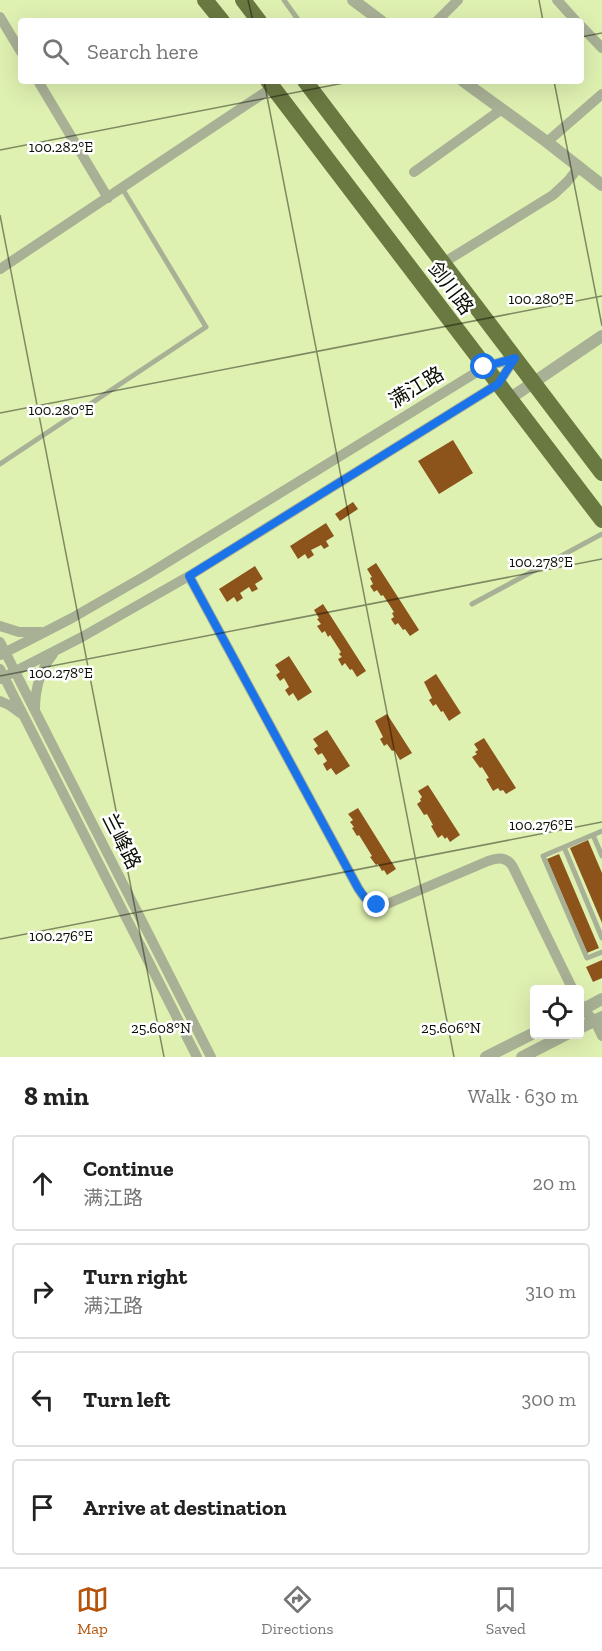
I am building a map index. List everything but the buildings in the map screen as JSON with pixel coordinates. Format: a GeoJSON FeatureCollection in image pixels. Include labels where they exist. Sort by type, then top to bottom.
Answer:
{"type":"FeatureCollection","features":[{"type":"Feature","properties":{"kind":"highway"},"geometry":{"type":"LineString","coordinates":[[205,0],[220,18]]}},
{"type":"Feature","properties":{"kind":"highway"},"geometry":{"type":"LineString","coordinates":[[243,0],[257,18]]}},
{"type":"Feature","properties":{"kind":"highway","name":"剑川路"},"geometry":{"type":"LineString","coordinates":[[270,84],[602,520]]}},
{"type":"Feature","properties":{"kind":"highway","name":"剑川路"},"geometry":{"type":"LineString","coordinates":[[309,84],[602,472]]}},
{"type":"Feature","properties":{"kind":"street"},"geometry":{"type":"LineString","coordinates":[[353,0],[377,18]]}},
{"type":"Feature","properties":{"kind":"street"},"geometry":{"type":"LineString","coordinates":[[440,18],[458,0]]}},
{"type":"Feature","properties":{"kind":"street"},"geometry":{"type":"LineString","coordinates":[[556,0],[573,18]]}},
{"type":"Feature","properties":{"kind":"street"},"geometry":{"type":"LineString","coordinates":[[0,17],[18,47]]}},
{"type":"Feature","properties":{"kind":"street"},"geometry":{"type":"LineString","coordinates":[[584,29],[602,48]]}},
{"type":"Feature","properties":{"kind":"street"},"geometry":{"type":"LineString","coordinates":[[40,84],[108,198]]}},
{"type":"Feature","properties":{"kind":"street"},"geometry":{"type":"LineString","coordinates":[[0,269],[108,198],[270,84]]}},
{"type":"Feature","properties":{"kind":"street"},"geometry":{"type":"LineString","coordinates":[[467,84],[548,142],[602,185]]}},
{"type":"Feature","properties":{"kind":"street"},"geometry":{"type":"LineString","coordinates":[[548,142],[602,94]]}},
{"type":"Feature","properties":{"kind":"street"},"geometry":{"type":"LineString","coordinates":[[414,172],[502,109]]}},
{"type":"Feature","properties":{"kind":"street"},"geometry":{"type":"LineString","coordinates":[[443,263],[553,195],[579,167]]}},
{"type":"Feature","properties":{"kind":"street"},"geometry":{"type":"LineString","coordinates":[[509,399],[602,336]]}},
{"type":"Feature","properties":{"kind":"street","name":"满江路"},"geometry":{"type":"LineString","coordinates":[[2,650],[48,631],[96,605],[484,367],[515,358]]}},
{"type":"Feature","properties":{"kind":"street","name":"满江路"},"geometry":{"type":"LineString","coordinates":[[2,675],[15,672],[56,651],[189,576],[498,384],[515,358]]}},
{"type":"Feature","properties":{"kind":"street"},"geometry":{"type":"LineString","coordinates":[[189,576],[365,898],[375,905],[387,904],[488,861],[498,858],[505,859],[513,867],[571,985]]}},
{"type":"Feature","properties":{"kind":"street"},"geometry":{"type":"LineString","coordinates":[[0,626],[19,632],[48,631]]}},
{"type":"Feature","properties":{"kind":"street","name":"兰峰路"},"geometry":{"type":"LineString","coordinates":[[2,650],[211,1057]]}},
{"type":"Feature","properties":{"kind":"street"},"geometry":{"type":"LineString","coordinates":[[34,710],[40,676],[56,651]]}},
{"type":"Feature","properties":{"kind":"street","name":"兰峰路"},"geometry":{"type":"LineString","coordinates":[[2,675],[197,1057]]}},
{"type":"Feature","properties":{"kind":"street"},"geometry":{"type":"LineString","coordinates":[[0,702],[24,715]]}},
{"type":"Feature","properties":{"kind":"street"},"geometry":{"type":"LineString","coordinates":[[584,1006],[602,999]]}},
{"type":"Feature","properties":{"kind":"street"},"geometry":{"type":"LineString","coordinates":[[584,1010],[598,1019],[602,1036]]}},
{"type":"Feature","properties":{"kind":"street"},"geometry":{"type":"LineString","coordinates":[[584,1026],[598,1019]]}},
{"type":"Feature","properties":{"kind":"street"},"geometry":{"type":"LineString","coordinates":[[486,1057],[530,1035]]}},
{"type":"Feature","properties":{"kind":"street"},"geometry":{"type":"LineString","coordinates":[[522,1057],[559,1039]]}},
{"type":"Feature","properties":{"kind":"lane"},"geometry":{"type":"LineString","coordinates":[[284,0],[297,18]]}},
{"type":"Feature","properties":{"kind":"lane"},"geometry":{"type":"LineString","coordinates":[[0,464],[206,327],[122,188]]}},
{"type":"Feature","properties":{"kind":"lane"},"geometry":{"type":"LineString","coordinates":[[472,604],[602,534]]}},
{"type":"Feature","properties":{"kind":"lane"},"geometry":{"type":"LineString","coordinates":[[602,831],[543,856],[587,958],[602,952]]}},
{"type":"Feature","properties":{"kind":"lane"},"geometry":{"type":"LineString","coordinates":[[593,835],[602,856]]}},
{"type":"Feature","properties":{"kind":"lane"},"geometry":{"type":"LineString","coordinates":[[564,847],[602,938]]}},
{"type":"Feature","properties":{"kind":"route"},"geometry":{"type":"LineString","coordinates":[[377,905],[365,898],[358,888],[189,576],[498,384],[515,358],[484,367]]}}]}
